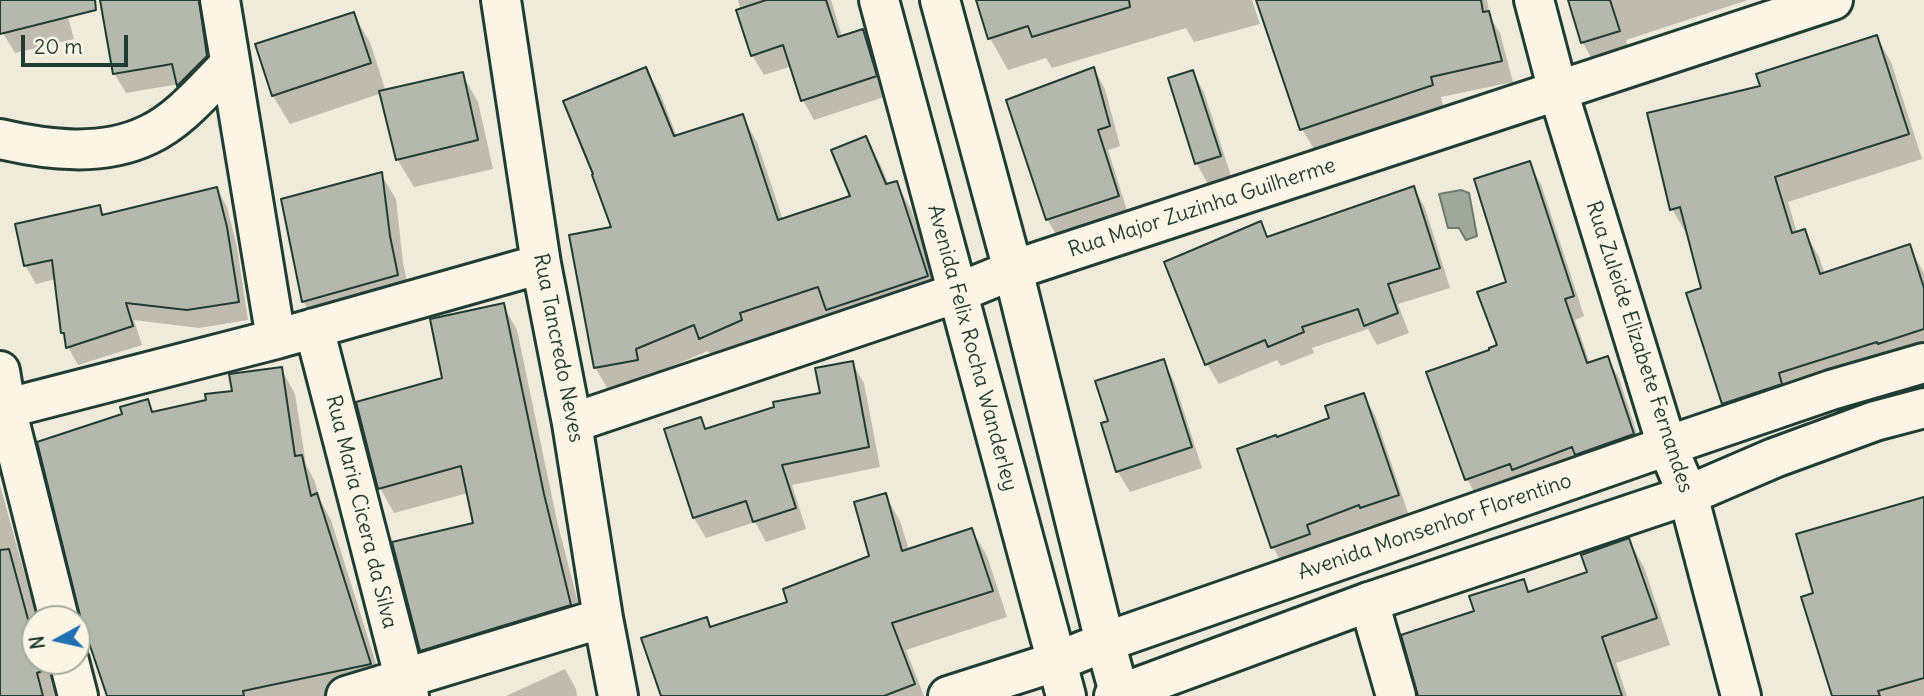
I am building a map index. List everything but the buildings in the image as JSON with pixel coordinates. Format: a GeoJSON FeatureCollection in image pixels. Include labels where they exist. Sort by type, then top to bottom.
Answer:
{"type":"FeatureCollection","features":[{"type":"Feature","properties":{"kind":"street"},"geometry":{"type":"LineString","coordinates":[[220,0],[276,339]]}},
{"type":"Feature","properties":{"kind":"street","name":"Rua Tancredo Neves"},"geometry":{"type":"LineString","coordinates":[[501,0],[541,264],[572,423],[618,696]]}},
{"type":"Feature","properties":{"kind":"street","name":"Avenida Felix Rocha Wanderley"},"geometry":{"type":"LineString","coordinates":[[879,0],[1062,679]]}},
{"type":"Feature","properties":{"kind":"street"},"geometry":{"type":"LineString","coordinates":[[940,0],[1013,270],[1118,695],[1369,601],[1688,495],[1774,458],[1875,421],[1924,408]]}},
{"type":"Feature","properties":{"kind":"street","name":"Rua Zuleide Elizabete Fernandes"},"geometry":{"type":"LineString","coordinates":[[1534,0],[1558,91],[1667,446],[1688,495],[1741,696]]}},
{"type":"Feature","properties":{"kind":"street","name":"Rua Major Zuzinha Guilherme"},"geometry":{"type":"LineString","coordinates":[[572,423],[957,293],[1013,270],[1833,0]]}},
{"type":"Feature","properties":{"kind":"street"},"geometry":{"type":"LineString","coordinates":[[0,139],[65,149],[92,150],[122,145],[149,135],[169,122],[230,64]]}},
{"type":"Feature","properties":{"kind":"street"},"geometry":{"type":"LineString","coordinates":[[3,409],[276,339],[541,264]]}},
{"type":"Feature","properties":{"kind":"street","name":"Rua Maria Cicera da Silva"},"geometry":{"type":"LineString","coordinates":[[314,328],[406,687]]}},
{"type":"Feature","properties":{"kind":"street","name":"Avenida Monsenhor Florentino"},"geometry":{"type":"LineString","coordinates":[[948,696],[1062,679],[1105,642],[1831,390],[1924,363]]}},
{"type":"Feature","properties":{"kind":"street"},"geometry":{"type":"LineString","coordinates":[[0,371],[3,409],[55,605]]}},
{"type":"Feature","properties":{"kind":"street"},"geometry":{"type":"LineString","coordinates":[[1369,601],[1396,696]]}},
{"type":"Feature","properties":{"kind":"street"},"geometry":{"type":"LineString","coordinates":[[346,696],[406,687],[603,618]]}},
{"type":"Feature","properties":{"kind":"street"},"geometry":{"type":"LineString","coordinates":[[73,675],[78,696]]}},
{"type":"Feature","properties":{"kind":"shaded area"},"geometry":{"type":"Polygon","coordinates":[[[1461,190],[1469,193],[1477,236],[1466,240],[1459,228],[1448,228],[1439,194],[1461,190]]]}}]}
